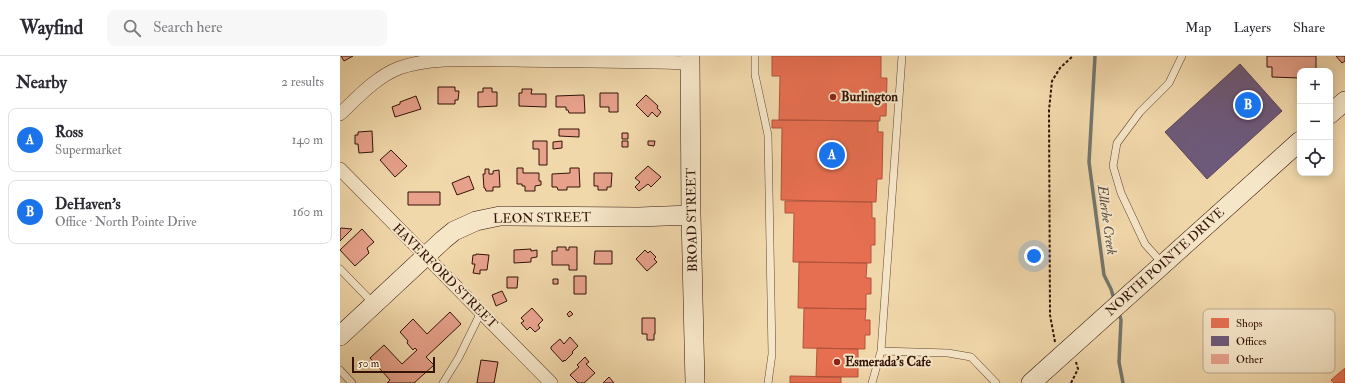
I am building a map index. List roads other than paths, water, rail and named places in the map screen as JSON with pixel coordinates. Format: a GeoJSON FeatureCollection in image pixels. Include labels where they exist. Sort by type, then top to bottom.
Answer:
{"type":"FeatureCollection","features":[{"type":"Feature","properties":{"kind":"main road","name":"BROAD STREET"},"geometry":{"type":"LineString","coordinates":[[690,59],[691,215],[695,383]]}},
{"type":"Feature","properties":{"kind":"main road"},"geometry":{"type":"LineString","coordinates":[[1333,111],[1345,101]]}},
{"type":"Feature","properties":{"kind":"main road","name":"NORTH POINTE DRIVE"},"geometry":{"type":"LineString","coordinates":[[1031,383],[1297,144]]}},
{"type":"Feature","properties":{"kind":"main road","name":"LEON STREET"},"geometry":{"type":"LineString","coordinates":[[340,336],[454,231],[476,221],[500,216],[639,217],[691,215]]}},
{"type":"Feature","properties":{"kind":"street"},"geometry":{"type":"LineString","coordinates":[[340,114],[367,88],[380,78],[399,68],[428,61],[690,59]]}},
{"type":"Feature","properties":{"kind":"street","name":"HAVERFORD STREET"},"geometry":{"type":"LineString","coordinates":[[340,169],[551,383]]}},
{"type":"Feature","properties":{"kind":"lane"},"geometry":{"type":"LineString","coordinates":[[756,56],[755,74],[768,135],[772,354],[768,383]]}},
{"type":"Feature","properties":{"kind":"lane"},"geometry":{"type":"LineString","coordinates":[[872,383],[881,351],[902,56]]}},
{"type":"Feature","properties":{"kind":"lane"},"geometry":{"type":"LineString","coordinates":[[1163,264],[1145,244],[1121,193],[1114,166],[1117,143],[1140,112],[1168,83],[1182,56]]}},
{"type":"Feature","properties":{"kind":"lane"},"geometry":{"type":"LineString","coordinates":[[340,269],[374,304]]}},
{"type":"Feature","properties":{"kind":"lane"},"geometry":{"type":"LineString","coordinates":[[443,383],[459,357],[481,312]]}},
{"type":"Feature","properties":{"kind":"lane"},"geometry":{"type":"LineString","coordinates":[[881,351],[948,353],[971,357],[996,383]]}},
{"type":"Feature","properties":{"kind":"lane"},"geometry":{"type":"LineString","coordinates":[[340,370],[352,383]]}},
{"type":"Feature","properties":{"kind":"waterway","name":"Ellerbe Creek"},"geometry":{"type":"LineString","coordinates":[[1095,56],[1089,162],[1104,275],[1114,299]]}},
{"type":"Feature","properties":{"kind":"waterway","name":"Ellerbe Creek"},"geometry":{"type":"LineString","coordinates":[[1119,313],[1121,320],[1119,362],[1123,383]]}},
{"type":"Feature","properties":{"kind":"place","name":"Burlington"},"geometry":{"type":"Point","coordinates":[833,97]}},
{"type":"Feature","properties":{"kind":"place","name":"DeHaven's"},"geometry":{"type":"Point","coordinates":[1248,105]}},
{"type":"Feature","properties":{"kind":"place","name":"Ross"},"geometry":{"type":"Point","coordinates":[832,155]}},
{"type":"Feature","properties":{"kind":"place","name":"Esmerada's Cafe"},"geometry":{"type":"Point","coordinates":[837,362]}}]}
